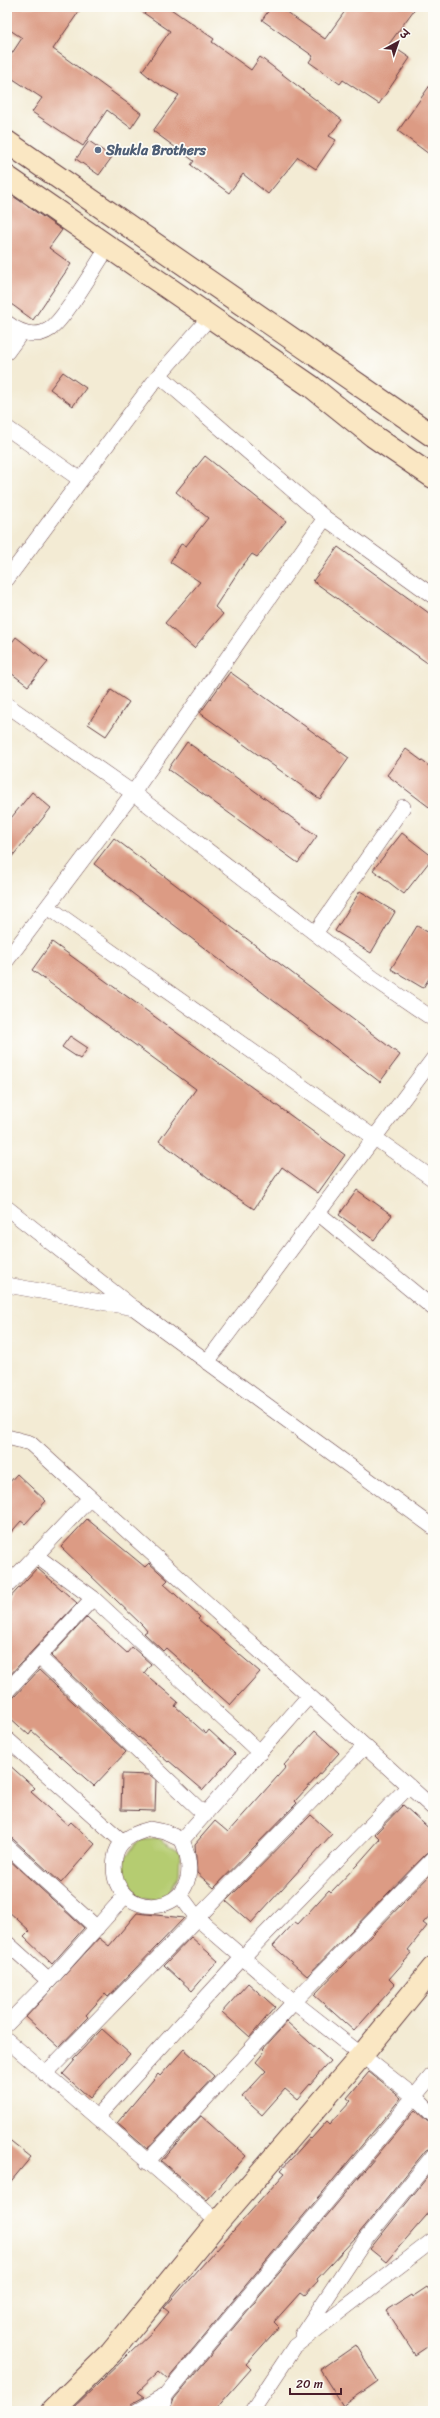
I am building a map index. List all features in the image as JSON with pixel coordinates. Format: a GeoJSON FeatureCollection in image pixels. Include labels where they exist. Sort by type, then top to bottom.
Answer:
{"type":"FeatureCollection","features":[{"type":"Feature","properties":{"kind":"main road"},"geometry":{"type":"LineString","coordinates":[[7,142],[433,436]]}},
{"type":"Feature","properties":{"kind":"main road"},"geometry":{"type":"LineString","coordinates":[[7,177],[312,387],[374,436],[433,476]]}},
{"type":"Feature","properties":{"kind":"main road"},"geometry":{"type":"LineString","coordinates":[[52,2411],[111,2353],[218,2222],[362,2055],[433,1968]]}},
{"type":"Feature","properties":{"kind":"street"},"geometry":{"type":"LineString","coordinates":[[7,323],[21,333],[38,333],[49,329],[61,318],[108,246]]}},
{"type":"Feature","properties":{"kind":"street"},"geometry":{"type":"LineString","coordinates":[[7,579],[159,375],[210,317]]}},
{"type":"Feature","properties":{"kind":"street"},"geometry":{"type":"LineString","coordinates":[[7,352],[21,333]]}},
{"type":"Feature","properties":{"kind":"street"},"geometry":{"type":"LineString","coordinates":[[159,375],[325,518],[433,596]]}},
{"type":"Feature","properties":{"kind":"street"},"geometry":{"type":"LineString","coordinates":[[7,428],[81,480]]}},
{"type":"Feature","properties":{"kind":"street"},"geometry":{"type":"LineString","coordinates":[[7,960],[133,793],[325,518]]}},
{"type":"Feature","properties":{"kind":"street"},"geometry":{"type":"LineString","coordinates":[[7,705],[133,793],[316,932],[373,978],[433,1019]]}},
{"type":"Feature","properties":{"kind":"street"},"geometry":{"type":"LineString","coordinates":[[316,932],[403,807]]}},
{"type":"Feature","properties":{"kind":"street"},"geometry":{"type":"LineString","coordinates":[[48,907],[375,1136],[433,1179]]}},
{"type":"Feature","properties":{"kind":"street"},"geometry":{"type":"LineString","coordinates":[[207,1362],[433,1059]]}},
{"type":"Feature","properties":{"kind":"street"},"geometry":{"type":"LineString","coordinates":[[7,1208],[134,1308],[433,1527]]}},
{"type":"Feature","properties":{"kind":"street"},"geometry":{"type":"LineString","coordinates":[[318,1213],[433,1308]]}},
{"type":"Feature","properties":{"kind":"street"},"geometry":{"type":"LineString","coordinates":[[7,1285],[134,1308]]}},
{"type":"Feature","properties":{"kind":"street"},"geometry":{"type":"LineString","coordinates":[[7,1437],[30,1443],[433,1808]]}},
{"type":"Feature","properties":{"kind":"street"},"geometry":{"type":"LineString","coordinates":[[7,1586],[90,1498]]}},
{"type":"Feature","properties":{"kind":"street"},"geometry":{"type":"LineString","coordinates":[[35,1555],[93,1598],[260,1753]]}},
{"type":"Feature","properties":{"kind":"street"},"geometry":{"type":"LineString","coordinates":[[7,1691],[93,1598]]}},
{"type":"Feature","properties":{"kind":"street"},"geometry":{"type":"LineString","coordinates":[[39,1657],[205,1815]]}},
{"type":"Feature","properties":{"kind":"street"},"geometry":{"type":"LineString","coordinates":[[182,1840],[310,1696]]}},
{"type":"Feature","properties":{"kind":"street"},"geometry":{"type":"LineString","coordinates":[[7,1738],[123,1842]]}},
{"type":"Feature","properties":{"kind":"street"},"geometry":{"type":"LineString","coordinates":[[45,2074],[365,1746]]}},
{"type":"Feature","properties":{"kind":"street"},"geometry":{"type":"LineString","coordinates":[[97,2117],[243,1957],[409,1786]]}},
{"type":"Feature","properties":{"kind":"street"},"geometry":{"type":"LineString","coordinates":[[150,1829],[165,1832],[182,1840],[190,1867],[188,1882],[180,1895],[168,1903],[153,1907],[138,1904],[125,1896],[116,1884],[113,1869],[115,1855],[123,1842],[135,1833],[150,1829]]}},
{"type":"Feature","properties":{"kind":"street"},"geometry":{"type":"LineString","coordinates":[[7,1846],[97,1928]]}},
{"type":"Feature","properties":{"kind":"street"},"geometry":{"type":"LineString","coordinates":[[147,2162],[294,2002],[433,1859]]}},
{"type":"Feature","properties":{"kind":"street"},"geometry":{"type":"LineString","coordinates":[[180,1895],[197,1918],[294,2002],[415,2097],[433,2115]]}},
{"type":"Feature","properties":{"kind":"street"},"geometry":{"type":"LineString","coordinates":[[7,2024],[49,1981],[125,1896]]}},
{"type":"Feature","properties":{"kind":"street"},"geometry":{"type":"LineString","coordinates":[[7,1943],[49,1981]]}},
{"type":"Feature","properties":{"kind":"street"},"geometry":{"type":"LineString","coordinates":[[7,2040],[218,2222]]}},
{"type":"Feature","properties":{"kind":"street"},"geometry":{"type":"LineString","coordinates":[[138,2411],[166,2394],[433,2074]]}},
{"type":"Feature","properties":{"kind":"street"},"geometry":{"type":"LineString","coordinates":[[252,2411],[365,2240],[433,2156]]}},
{"type":"Feature","properties":{"kind":"street"},"geometry":{"type":"LineString","coordinates":[[295,2346],[433,2240]]}},
{"type":"Feature","properties":{"kind":"street"},"geometry":{"type":"LineString","coordinates":[[161,2411],[166,2394]]}},
{"type":"Feature","properties":{"kind":"green space"},"geometry":{"type":"Polygon","coordinates":[[[158,1838],[180,1851],[179,1875],[163,1902],[140,1898],[123,1890],[122,1861],[140,1839],[158,1838]]]}},
{"type":"Feature","properties":{"kind":"building"},"geometry":{"type":"Polygon","coordinates":[[[7,7],[82,7],[53,49],[141,113],[131,128],[107,110],[83,146],[32,112],[42,98],[7,75],[7,61],[22,38],[7,28],[7,7]]]}},
{"type":"Feature","properties":{"kind":"building"},"geometry":{"type":"Polygon","coordinates":[[[135,7],[168,7],[214,39],[212,42],[251,70],[260,57],[342,120],[329,136],[336,140],[316,169],[298,157],[268,194],[243,174],[229,193],[191,165],[194,161],[153,131],[179,95],[155,82],[142,71],[170,31],[135,7]]]}},
{"type":"Feature","properties":{"kind":"building"},"geometry":{"type":"Polygon","coordinates":[[[271,7],[279,7],[325,39],[348,7],[416,7],[389,44],[410,58],[379,104],[343,80],[340,84],[309,62],[313,56],[262,20],[271,7]]]}},
{"type":"Feature","properties":{"kind":"building"},"geometry":{"type":"Polygon","coordinates":[[[433,81],[433,157],[398,131],[433,81]]]}},
{"type":"Feature","properties":{"kind":"building"},"geometry":{"type":"Polygon","coordinates":[[[89,141],[112,157],[99,175],[76,159],[89,141]]]}},
{"type":"Feature","properties":{"kind":"building"},"geometry":{"type":"Polygon","coordinates":[[[7,192],[62,230],[49,248],[71,264],[33,320],[7,301],[7,192]]]}},
{"type":"Feature","properties":{"kind":"building"},"geometry":{"type":"Polygon","coordinates":[[[63,372],[86,388],[73,406],[50,389],[63,372]]]}},
{"type":"Feature","properties":{"kind":"building"},"geometry":{"type":"Polygon","coordinates":[[[205,456],[286,521],[257,557],[252,554],[240,569],[215,607],[223,614],[194,648],[165,623],[200,582],[170,562],[181,544],[186,546],[208,518],[176,492],[205,456]]]}},
{"type":"Feature","properties":{"kind":"building"},"geometry":{"type":"Polygon","coordinates":[[[338,547],[433,616],[433,667],[313,581],[338,547]]]}},
{"type":"Feature","properties":{"kind":"building"},"geometry":{"type":"Polygon","coordinates":[[[16,637],[48,662],[28,686],[7,670],[7,649],[16,637]]]}},
{"type":"Feature","properties":{"kind":"building"},"geometry":{"type":"Polygon","coordinates":[[[230,672],[349,758],[320,799],[200,713],[230,672]]]}},
{"type":"Feature","properties":{"kind":"building"},"geometry":{"type":"Polygon","coordinates":[[[111,690],[129,702],[106,736],[88,724],[111,690]]]}},
{"type":"Feature","properties":{"kind":"building"},"geometry":{"type":"Polygon","coordinates":[[[187,742],[317,836],[298,863],[168,769],[187,742]]]}},
{"type":"Feature","properties":{"kind":"building"},"geometry":{"type":"Polygon","coordinates":[[[406,749],[433,769],[433,810],[387,775],[406,749]]]}},
{"type":"Feature","properties":{"kind":"building"},"geometry":{"type":"Polygon","coordinates":[[[32,792],[51,808],[7,863],[7,823],[32,792]]]}},
{"type":"Feature","properties":{"kind":"building"},"geometry":{"type":"Polygon","coordinates":[[[402,833],[433,857],[404,894],[373,870],[402,833]]]}},
{"type":"Feature","properties":{"kind":"building"},"geometry":{"type":"Polygon","coordinates":[[[114,838],[400,1055],[380,1082],[94,864],[114,838]]]}},
{"type":"Feature","properties":{"kind":"building"},"geometry":{"type":"Polygon","coordinates":[[[360,891],[395,912],[371,953],[335,931],[360,891]]]}},
{"type":"Feature","properties":{"kind":"building"},"geometry":{"type":"Polygon","coordinates":[[[417,926],[433,935],[433,972],[423,988],[391,969],[417,926]]]}},
{"type":"Feature","properties":{"kind":"building"},"geometry":{"type":"Polygon","coordinates":[[[52,942],[345,1155],[318,1193],[282,1167],[254,1209],[214,1182],[159,1141],[196,1089],[32,970],[52,942]]]}},
{"type":"Feature","properties":{"kind":"building"},"geometry":{"type":"Polygon","coordinates":[[[70,1036],[88,1048],[80,1059],[62,1047],[70,1036]]]}},
{"type":"Feature","properties":{"kind":"building"},"geometry":{"type":"Polygon","coordinates":[[[357,1190],[392,1215],[374,1240],[339,1215],[357,1190]]]}},
{"type":"Feature","properties":{"kind":"building"},"geometry":{"type":"Polygon","coordinates":[[[17,1474],[46,1501],[25,1524],[21,1521],[7,1537],[7,1485],[17,1474]]]}},
{"type":"Feature","properties":{"kind":"building"},"geometry":{"type":"Polygon","coordinates":[[[87,1519],[145,1567],[149,1563],[168,1580],[164,1584],[200,1617],[198,1619],[260,1672],[230,1705],[166,1648],[163,1651],[144,1633],[147,1631],[143,1626],[61,1547],[87,1519]]]}},
{"type":"Feature","properties":{"kind":"building"},"geometry":{"type":"Polygon","coordinates":[[[37,1568],[77,1603],[7,1678],[7,1601],[37,1568]]]}},
{"type":"Feature","properties":{"kind":"building"},"geometry":{"type":"Polygon","coordinates":[[[87,1617],[127,1653],[132,1647],[151,1664],[144,1673],[178,1702],[175,1706],[206,1734],[209,1730],[235,1754],[203,1790],[139,1737],[138,1738],[51,1656],[87,1617]]]}},
{"type":"Feature","properties":{"kind":"building"},"geometry":{"type":"Polygon","coordinates":[[[39,1670],[126,1752],[94,1786],[32,1731],[29,1735],[7,1715],[7,1700],[14,1697],[39,1670]]]}},
{"type":"Feature","properties":{"kind":"building"},"geometry":{"type":"Polygon","coordinates":[[[315,1731],[339,1753],[295,1801],[297,1803],[214,1888],[197,1873],[195,1844],[215,1821],[228,1832],[286,1767],[284,1765],[315,1731]]]}},
{"type":"Feature","properties":{"kind":"building"},"geometry":{"type":"Polygon","coordinates":[[[7,1763],[35,1788],[31,1792],[68,1825],[71,1822],[95,1844],[61,1883],[13,1839],[7,1837],[7,1763]]]}},
{"type":"Feature","properties":{"kind":"building"},"geometry":{"type":"Polygon","coordinates":[[[122,1774],[150,1775],[156,1780],[155,1811],[121,1810],[122,1774]]]}},
{"type":"Feature","properties":{"kind":"building"},"geometry":{"type":"Polygon","coordinates":[[[403,1805],[433,1832],[433,1850],[427,1853],[307,1976],[273,1946],[295,1922],[298,1924],[329,1890],[331,1892],[357,1865],[380,1839],[375,1834],[403,1805]]]}},
{"type":"Feature","properties":{"kind":"building"},"geometry":{"type":"Polygon","coordinates":[[[311,1815],[332,1834],[251,1923],[226,1901],[311,1815]]]}},
{"type":"Feature","properties":{"kind":"building"},"geometry":{"type":"Polygon","coordinates":[[[7,1858],[84,1928],[52,1964],[24,1937],[30,1931],[7,1910],[7,1858]]]}},
{"type":"Feature","properties":{"kind":"building"},"geometry":{"type":"Polygon","coordinates":[[[433,1872],[433,1912],[423,1923],[427,1926],[408,1950],[412,1953],[389,1979],[395,1985],[354,2031],[314,1995],[433,1872]]]}},
{"type":"Feature","properties":{"kind":"building"},"geometry":{"type":"Polygon","coordinates":[[[137,1913],[184,1918],[108,1997],[105,1994],[86,2015],[88,2017],[59,2047],[26,2017],[99,1938],[109,1946],[137,1913]]]}},
{"type":"Feature","properties":{"kind":"building"},"geometry":{"type":"Polygon","coordinates":[[[191,1937],[218,1961],[192,1991],[164,1965],[191,1937]]]}},
{"type":"Feature","properties":{"kind":"building"},"geometry":{"type":"Polygon","coordinates":[[[248,1983],[275,2007],[250,2037],[222,2012],[248,1983]]]}},
{"type":"Feature","properties":{"kind":"building"},"geometry":{"type":"Polygon","coordinates":[[[287,2022],[330,2061],[297,2099],[285,2089],[262,2115],[242,2097],[266,2071],[256,2062],[265,2051],[263,2049],[287,2022]]]}},
{"type":"Feature","properties":{"kind":"building"},"geometry":{"type":"Polygon","coordinates":[[[102,2029],[130,2054],[90,2098],[63,2074],[75,2060],[73,2059],[102,2029]]]}},
{"type":"Feature","properties":{"kind":"building"},"geometry":{"type":"Polygon","coordinates":[[[184,2049],[214,2076],[147,2149],[117,2123],[158,2074],[160,2076],[184,2049]]]}},
{"type":"Feature","properties":{"kind":"building"},"geometry":{"type":"Polygon","coordinates":[[[369,2072],[401,2098],[168,2379],[159,2371],[137,2392],[144,2397],[133,2403],[129,2411],[70,2411],[156,2328],[169,2312],[164,2308],[285,2173],[281,2170],[327,2121],[330,2124],[351,2101],[347,2098],[369,2072]]]}},
{"type":"Feature","properties":{"kind":"building"},"geometry":{"type":"Polygon","coordinates":[[[415,2110],[427,2121],[433,2124],[433,2147],[426,2150],[356,2237],[317,2279],[318,2281],[304,2296],[300,2293],[274,2322],[279,2327],[246,2364],[251,2369],[214,2411],[170,2411],[174,2399],[415,2110]]]}},
{"type":"Feature","properties":{"kind":"building"},"geometry":{"type":"Polygon","coordinates":[[[201,2116],[246,2156],[207,2200],[161,2161],[201,2116]]]}},
{"type":"Feature","properties":{"kind":"building"},"geometry":{"type":"Polygon","coordinates":[[[7,2138],[31,2157],[7,2186],[7,2138]]]}},
{"type":"Feature","properties":{"kind":"building"},"geometry":{"type":"Polygon","coordinates":[[[429,2175],[433,2179],[433,2208],[386,2262],[370,2249],[429,2175]]]}},
{"type":"Feature","properties":{"kind":"building"},"geometry":{"type":"Polygon","coordinates":[[[427,2287],[433,2295],[433,2343],[415,2355],[386,2311],[427,2287]]]}},
{"type":"Feature","properties":{"kind":"building"},"geometry":{"type":"Polygon","coordinates":[[[356,2345],[378,2381],[343,2406],[320,2370],[356,2345]]]}},
{"type":"Feature","properties":{"kind":"place","name":"Shukla Brothers"},"geometry":{"type":"Point","coordinates":[98,150]}}]}
